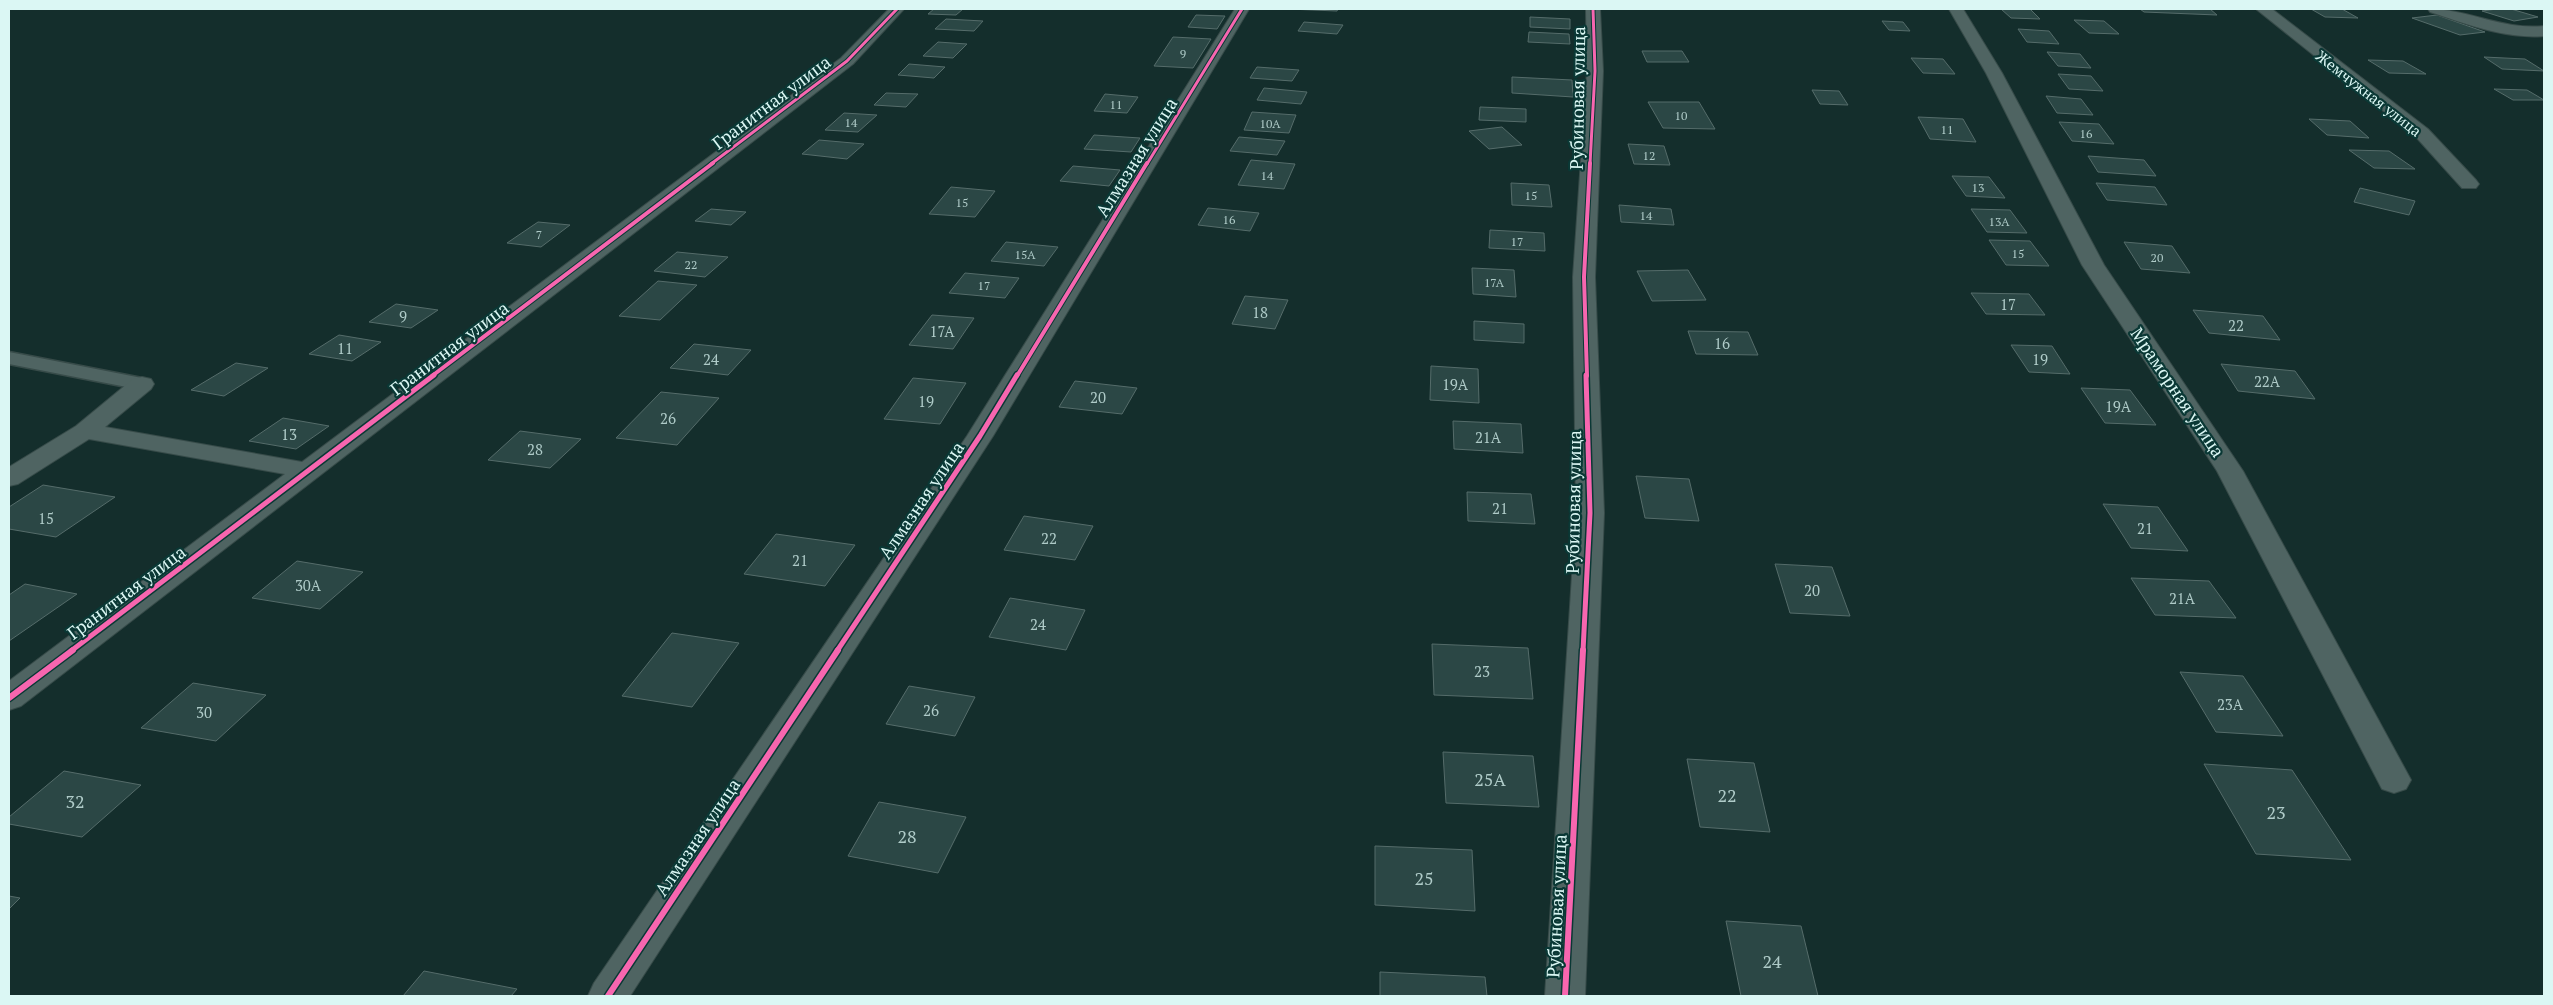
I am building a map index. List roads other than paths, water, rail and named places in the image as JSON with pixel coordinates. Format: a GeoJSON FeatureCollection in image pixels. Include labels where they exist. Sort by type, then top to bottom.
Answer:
{"type":"FeatureCollection","features":[{"type":"Feature","properties":{"kind":"street","name":"Гранитная улица"},"geometry":{"type":"LineString","coordinates":[[9,698],[847,62],[897,9]]}},
{"type":"Feature","properties":{"kind":"street","name":"Алмазная улица"},"geometry":{"type":"LineString","coordinates":[[608,996],[980,436],[1242,9]]}},
{"type":"Feature","properties":{"kind":"street","name":"Рубиновая улица"},"geometry":{"type":"LineString","coordinates":[[1565,996],[1590,513],[1584,277],[1595,72],[1593,9]]}},
{"type":"Feature","properties":{"kind":"street","name":"Мраморная улица"},"geometry":{"type":"LineString","coordinates":[[1956,9],[1994,73],[2093,265],[2230,471],[2394,780]]}},
{"type":"Feature","properties":{"kind":"street","name":"Жемчужная улица"},"geometry":{"type":"LineString","coordinates":[[2263,9],[2422,133],[2470,184]]}},
{"type":"Feature","properties":{"kind":"street"},"geometry":{"type":"LineString","coordinates":[[2435,9],[2497,28],[2519,32],[2544,32]]}},
{"type":"Feature","properties":{"kind":"street"},"geometry":{"type":"LineString","coordinates":[[9,478],[85,431],[142,384]]}},
{"type":"Feature","properties":{"kind":"street"},"geometry":{"type":"LineString","coordinates":[[85,431],[310,471]]}},
{"type":"Feature","properties":{"kind":"lane"},"geometry":{"type":"LineString","coordinates":[[9,358],[142,384]]}}]}
